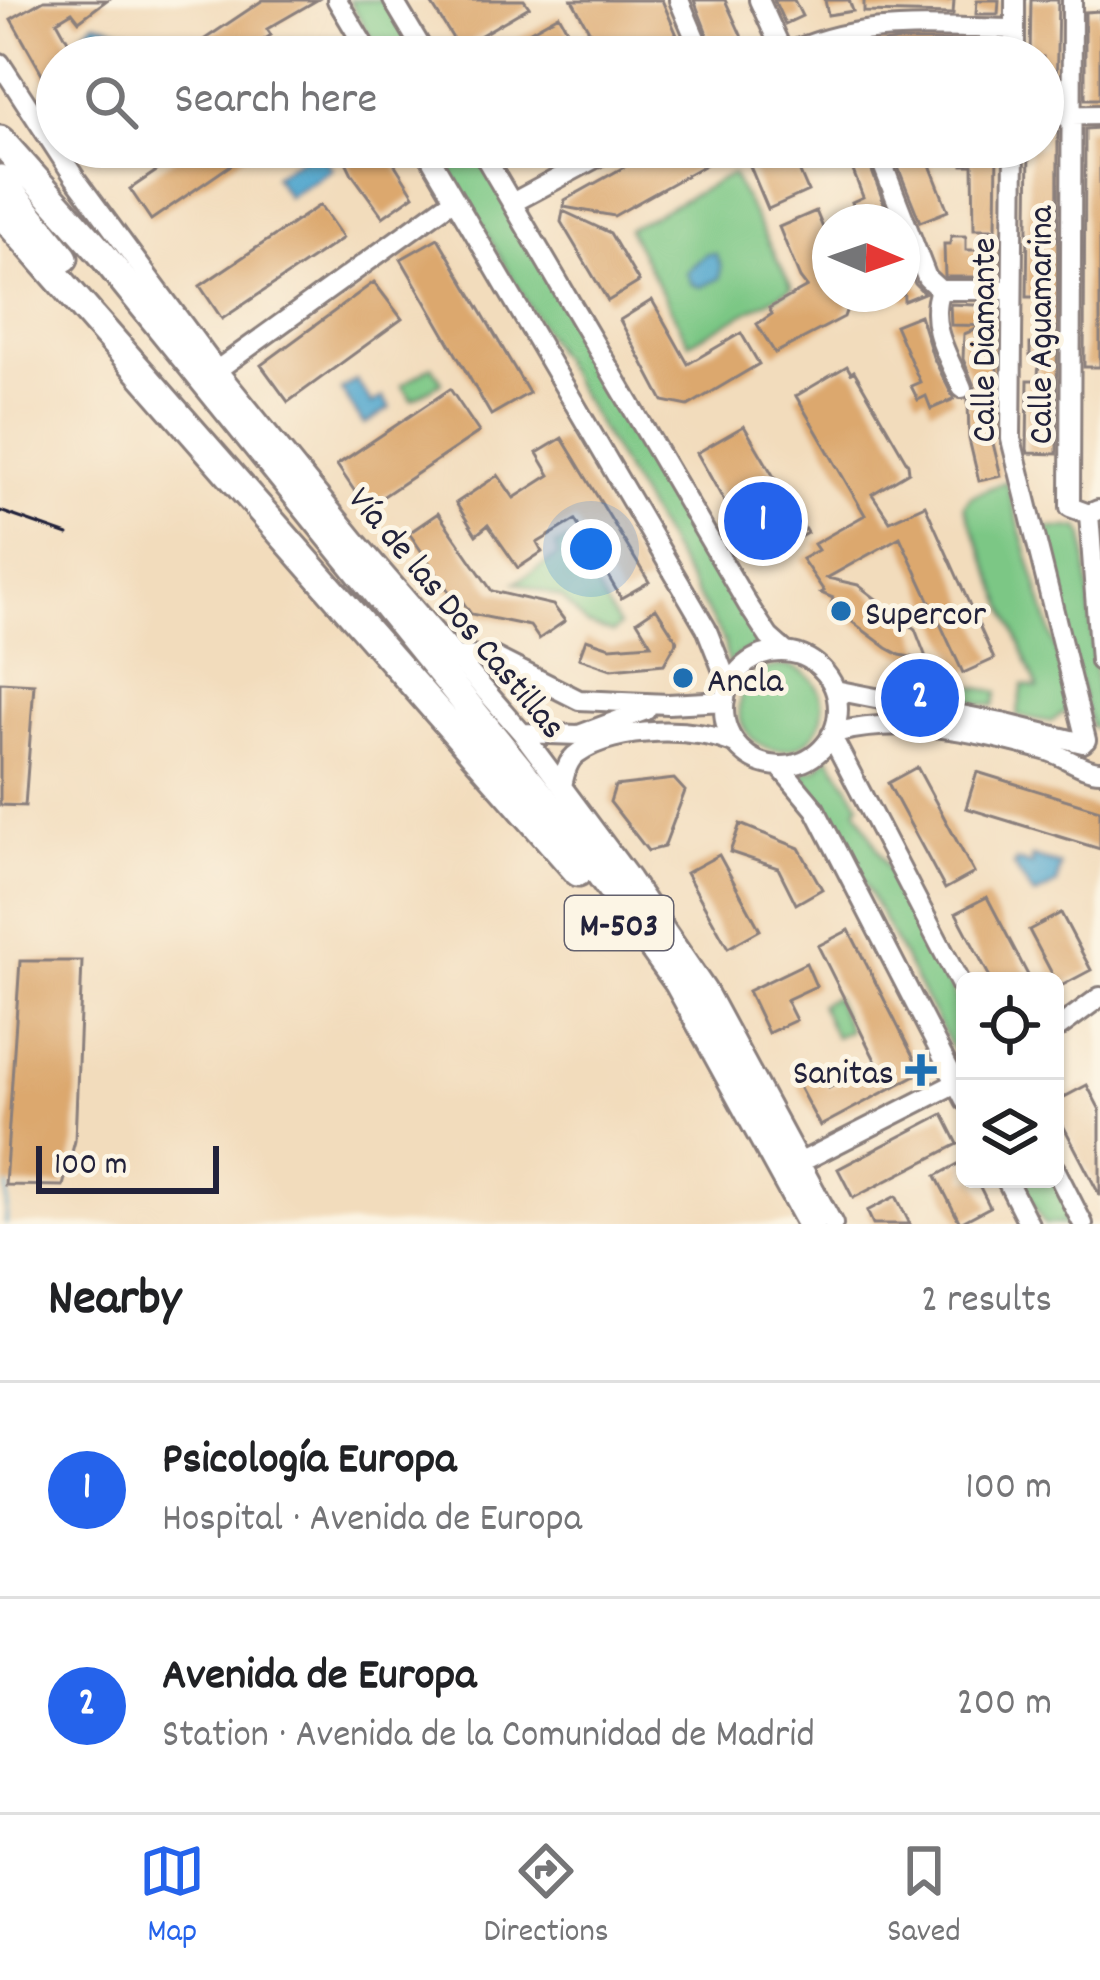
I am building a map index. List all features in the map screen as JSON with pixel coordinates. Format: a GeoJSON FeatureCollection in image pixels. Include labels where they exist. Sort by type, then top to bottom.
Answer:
{"type":"FeatureCollection","features":[{"type":"Feature","properties":{"kind":"highway","name":"M-503"},"geometry":{"type":"LineString","coordinates":[[0,140],[101,253],[448,666],[678,982],[811,1224]]}},
{"type":"Feature","properties":{"kind":"highway","name":"M-503"},"geometry":{"type":"LineString","coordinates":[[0,179],[55,248],[448,666]]}},
{"type":"Feature","properties":{"kind":"highway","name":"M-503"},"geometry":{"type":"LineString","coordinates":[[0,212],[394,659],[617,921],[722,1088],[791,1224]]}},
{"type":"Feature","properties":{"kind":"highway","name":"M-503"},"geometry":{"type":"LineString","coordinates":[[0,240],[394,659]]}},
{"type":"Feature","properties":{"kind":"street"},"geometry":{"type":"LineString","coordinates":[[337,0],[358,36]]}},
{"type":"Feature","properties":{"kind":"street"},"geometry":{"type":"LineString","coordinates":[[393,0],[414,36]]}},
{"type":"Feature","properties":{"kind":"street"},"geometry":{"type":"LineString","coordinates":[[680,0],[695,36]]}},
{"type":"Feature","properties":{"kind":"street"},"geometry":{"type":"LineString","coordinates":[[759,0],[774,36]]}},
{"type":"Feature","properties":{"kind":"street"},"geometry":{"type":"LineString","coordinates":[[1015,0],[1015,36]]}},
{"type":"Feature","properties":{"kind":"street","name":"Calle Aguamarina"},"geometry":{"type":"LineString","coordinates":[[1072,0],[1086,510],[1100,661]]}},
{"type":"Feature","properties":{"kind":"street"},"geometry":{"type":"LineString","coordinates":[[832,35],[887,28],[1015,29]]}},
{"type":"Feature","properties":{"kind":"street","name":"Vía de las Dos Castillas"},"geometry":{"type":"LineString","coordinates":[[0,63],[36,118]]}},
{"type":"Feature","properties":{"kind":"street"},"geometry":{"type":"LineString","coordinates":[[1064,116],[1100,115]]}},
{"type":"Feature","properties":{"kind":"street","name":"Vía de las Dos Castillas"},"geometry":{"type":"LineString","coordinates":[[68,168],[217,370],[448,666],[522,734],[562,787],[706,988],[833,1224]]}},
{"type":"Feature","properties":{"kind":"street"},"geometry":{"type":"LineString","coordinates":[[436,168],[706,628],[727,693],[729,732],[737,746]]}},
{"type":"Feature","properties":{"kind":"street"},"geometry":{"type":"LineString","coordinates":[[492,168],[748,604],[769,637],[786,652],[807,658],[824,671],[835,690],[838,712],[832,734],[816,754],[798,763],[778,766],[749,756],[716,735],[671,732],[621,738],[579,752],[569,761],[562,787]]}},
{"type":"Feature","properties":{"kind":"street"},"geometry":{"type":"LineString","coordinates":[[514,202],[577,168]]}},
{"type":"Feature","properties":{"kind":"street"},"geometry":{"type":"LineString","coordinates":[[884,168],[927,278],[940,290],[1012,290]]}},
{"type":"Feature","properties":{"kind":"street","name":"Calle Diamante"},"geometry":{"type":"LineString","coordinates":[[1014,168],[1011,439],[1090,740],[1079,750],[1091,768]]}},
{"type":"Feature","properties":{"kind":"street"},"geometry":{"type":"LineString","coordinates":[[217,370],[454,199]]}},
{"type":"Feature","properties":{"kind":"street"},"geometry":{"type":"LineString","coordinates":[[940,290],[934,305],[935,326],[962,388]]}},
{"type":"Feature","properties":{"kind":"street"},"geometry":{"type":"LineString","coordinates":[[522,734],[579,735],[621,717],[727,693],[752,659],[786,652]]}},
{"type":"Feature","properties":{"kind":"street"},"geometry":{"type":"LineString","coordinates":[[448,666],[494,657],[579,700],[668,704]]}},
{"type":"Feature","properties":{"kind":"street"},"geometry":{"type":"LineString","coordinates":[[835,690],[1090,740]]}},
{"type":"Feature","properties":{"kind":"street"},"geometry":{"type":"LineString","coordinates":[[832,734],[896,722],[1051,752],[1091,768]]}},
{"type":"Feature","properties":{"kind":"street"},"geometry":{"type":"LineString","coordinates":[[832,734],[956,975]]}},
{"type":"Feature","properties":{"kind":"street"},"geometry":{"type":"LineString","coordinates":[[778,766],[814,809],[956,1084]]}},
{"type":"Feature","properties":{"kind":"street"},"geometry":{"type":"LineString","coordinates":[[1064,1023],[1100,997]]}},
{"type":"Feature","properties":{"kind":"street"},"geometry":{"type":"LineString","coordinates":[[801,1162],[956,1094]]}},
{"type":"Feature","properties":{"kind":"street"},"geometry":{"type":"LineString","coordinates":[[1064,1187],[1083,1224]]}},
{"type":"Feature","properties":{"kind":"street"},"geometry":{"type":"LineString","coordinates":[[1011,1188],[1029,1224]]}},
{"type":"Feature","properties":{"kind":"green space"},"geometry":{"type":"Polygon","coordinates":[[[349,0],[385,0],[407,36],[370,36],[349,0]]]}},
{"type":"Feature","properties":{"kind":"green space"},"geometry":{"type":"Polygon","coordinates":[[[448,168],[488,168],[750,629],[764,644],[738,655],[728,666],[724,641],[448,168]]]}},
{"type":"Feature","properties":{"kind":"green space"},"geometry":{"type":"Polygon","coordinates":[[[732,174],[792,288],[689,343],[628,229],[732,174]]]}},
{"type":"Feature","properties":{"kind":"green space"},"geometry":{"type":"Polygon","coordinates":[[[432,366],[442,382],[412,400],[402,385],[432,366]]]}},
{"type":"Feature","properties":{"kind":"green space"},"geometry":{"type":"Polygon","coordinates":[[[1006,481],[1069,694],[1067,710],[1051,722],[1017,716],[1023,685],[1038,688],[964,506],[971,496],[1006,481]]]}},
{"type":"Feature","properties":{"kind":"green space"},"geometry":{"type":"Polygon","coordinates":[[[1046,528],[1079,528],[1084,536],[1100,728],[1091,727],[1039,536],[1046,528]]]}},
{"type":"Feature","properties":{"kind":"green space"},"geometry":{"type":"Polygon","coordinates":[[[568,541],[619,626],[613,633],[586,624],[562,598],[516,582],[558,556],[556,546],[568,541]]]}},
{"type":"Feature","properties":{"kind":"green space"},"geometry":{"type":"Polygon","coordinates":[[[781,666],[811,678],[823,708],[811,738],[781,750],[751,738],[739,708],[751,678],[781,666]]]}},
{"type":"Feature","properties":{"kind":"green space"},"geometry":{"type":"Polygon","coordinates":[[[948,682],[998,692],[994,706],[944,697],[948,682]]]}},
{"type":"Feature","properties":{"kind":"green space"},"geometry":{"type":"Polygon","coordinates":[[[829,756],[860,804],[856,808],[956,998],[956,1057],[827,812],[800,772],[817,769],[829,756]]]}},
{"type":"Feature","properties":{"kind":"green space"},"geometry":{"type":"Polygon","coordinates":[[[834,997],[849,1030],[835,1037],[820,1004],[834,997]]]}},
{"type":"Feature","properties":{"kind":"green space"},"geometry":{"type":"Polygon","coordinates":[[[1025,1188],[1056,1188],[1075,1224],[1044,1224],[1025,1188]]]}},
{"type":"Feature","properties":{"kind":"water"},"geometry":{"type":"Polygon","coordinates":[[[95,22],[130,32],[129,36],[87,36],[84,32],[95,22]]]}},
{"type":"Feature","properties":{"kind":"water"},"geometry":{"type":"Polygon","coordinates":[[[286,168],[332,169],[288,197],[274,176],[286,168]]]}},
{"type":"Feature","properties":{"kind":"water"},"geometry":{"type":"Polygon","coordinates":[[[706,254],[716,254],[720,278],[701,287],[692,284],[686,272],[706,254]]]}},
{"type":"Feature","properties":{"kind":"water"},"geometry":{"type":"Polygon","coordinates":[[[356,380],[372,404],[383,397],[390,408],[364,425],[341,390],[356,380]]]}},
{"type":"Feature","properties":{"kind":"water"},"geometry":{"type":"Polygon","coordinates":[[[1032,857],[1060,865],[1057,884],[1034,896],[1014,866],[1016,861],[1032,865],[1032,857]]]}},
{"type":"Feature","properties":{"kind":"building"},"geometry":{"type":"Polygon","coordinates":[[[44,0],[107,0],[79,21],[72,12],[57,21],[65,36],[36,36],[36,63],[11,19],[44,0]]]}},
{"type":"Feature","properties":{"kind":"building"},"geometry":{"type":"Polygon","coordinates":[[[263,0],[317,0],[267,29],[270,36],[209,36],[263,0]]]}},
{"type":"Feature","properties":{"kind":"building"},"geometry":{"type":"Polygon","coordinates":[[[429,0],[524,0],[529,7],[479,36],[452,36],[429,0]]]}},
{"type":"Feature","properties":{"kind":"building"},"geometry":{"type":"Polygon","coordinates":[[[572,0],[662,0],[677,36],[592,36],[572,0]]]}},
{"type":"Feature","properties":{"kind":"building"},"geometry":{"type":"Polygon","coordinates":[[[694,0],[725,0],[741,36],[708,36],[694,0]]]}},
{"type":"Feature","properties":{"kind":"building"},"geometry":{"type":"Polygon","coordinates":[[[774,0],[794,0],[802,16],[785,24],[774,0]]]}},
{"type":"Feature","properties":{"kind":"building"},"geometry":{"type":"Polygon","coordinates":[[[825,0],[849,0],[853,11],[828,15],[825,0]]]}},
{"type":"Feature","properties":{"kind":"building"},"geometry":{"type":"Polygon","coordinates":[[[864,0],[954,0],[953,14],[864,12],[864,0]]]}},
{"type":"Feature","properties":{"kind":"building"},"geometry":{"type":"Polygon","coordinates":[[[977,0],[999,0],[998,14],[976,14],[977,0]]]}},
{"type":"Feature","properties":{"kind":"building"},"geometry":{"type":"Polygon","coordinates":[[[1031,0],[1058,0],[1057,36],[1030,36],[1031,0]]]}},
{"type":"Feature","properties":{"kind":"building"},"geometry":{"type":"Polygon","coordinates":[[[1100,11],[1100,99],[1085,99],[1085,12],[1100,11]]]}},
{"type":"Feature","properties":{"kind":"building"},"geometry":{"type":"Polygon","coordinates":[[[559,15],[571,36],[522,36],[559,15]]]}},
{"type":"Feature","properties":{"kind":"building"},"geometry":{"type":"Polygon","coordinates":[[[1100,128],[1100,367],[1084,367],[1085,129],[1100,128]]]}},
{"type":"Feature","properties":{"kind":"building"},"geometry":{"type":"Polygon","coordinates":[[[161,168],[227,168],[151,220],[130,189],[161,168]]]}},
{"type":"Feature","properties":{"kind":"building"},"geometry":{"type":"Polygon","coordinates":[[[349,168],[397,168],[414,195],[383,217],[349,168]]]}},
{"type":"Feature","properties":{"kind":"building"},"geometry":{"type":"Polygon","coordinates":[[[622,168],[700,168],[614,216],[564,207],[565,200],[622,168]]]}},
{"type":"Feature","properties":{"kind":"building"},"geometry":{"type":"Polygon","coordinates":[[[751,168],[798,168],[808,191],[768,209],[751,168]]]}},
{"type":"Feature","properties":{"kind":"building"},"geometry":{"type":"Polygon","coordinates":[[[852,168],[871,168],[884,204],[852,202],[863,197],[852,168]]]}},
{"type":"Feature","properties":{"kind":"building"},"geometry":{"type":"Polygon","coordinates":[[[898,168],[931,168],[948,211],[920,222],[920,204],[913,204],[898,168]]]}},
{"type":"Feature","properties":{"kind":"building"},"geometry":{"type":"Polygon","coordinates":[[[973,168],[997,168],[996,229],[974,229],[973,168]]]}},
{"type":"Feature","properties":{"kind":"building"},"geometry":{"type":"Polygon","coordinates":[[[1029,168],[1058,168],[1057,454],[1028,453],[1027,449],[1028,380],[1038,380],[1039,356],[1030,356],[1030,344],[1039,344],[1040,297],[1027,297],[1029,168]]]}},
{"type":"Feature","properties":{"kind":"building"},"geometry":{"type":"Polygon","coordinates":[[[320,205],[343,238],[222,319],[200,286],[320,205]]]}},
{"type":"Feature","properties":{"kind":"building"},"geometry":{"type":"Polygon","coordinates":[[[563,211],[610,233],[639,282],[608,301],[561,222],[563,211]]]}},
{"type":"Feature","properties":{"kind":"building"},"geometry":{"type":"Polygon","coordinates":[[[812,213],[812,312],[846,312],[775,353],[757,324],[772,314],[769,308],[807,287],[779,227],[812,213]]]}},
{"type":"Feature","properties":{"kind":"building"},"geometry":{"type":"Polygon","coordinates":[[[951,236],[966,236],[966,250],[999,250],[999,271],[985,271],[985,277],[945,277],[944,244],[950,244],[951,236]]]}},
{"type":"Feature","properties":{"kind":"building"},"geometry":{"type":"Polygon","coordinates":[[[438,238],[529,393],[491,415],[401,259],[438,238]]]}},
{"type":"Feature","properties":{"kind":"building"},"geometry":{"type":"Polygon","coordinates":[[[374,282],[402,319],[288,402],[261,365],[374,282]]]}},
{"type":"Feature","properties":{"kind":"building"},"geometry":{"type":"Polygon","coordinates":[[[652,300],[688,364],[741,333],[759,364],[688,406],[663,401],[620,320],[652,300]]]}},
{"type":"Feature","properties":{"kind":"building"},"geometry":{"type":"Polygon","coordinates":[[[950,304],[998,306],[998,326],[951,325],[950,304]]]}},
{"type":"Feature","properties":{"kind":"building"},"geometry":{"type":"Polygon","coordinates":[[[920,315],[933,357],[954,399],[931,409],[926,396],[918,400],[911,386],[920,382],[895,325],[920,315]]]}},
{"type":"Feature","properties":{"kind":"building"},"geometry":{"type":"Polygon","coordinates":[[[976,329],[976,345],[997,345],[997,436],[991,435],[1001,476],[979,481],[969,439],[968,400],[975,388],[963,359],[964,334],[976,329]]]}},
{"type":"Feature","properties":{"kind":"building"},"geometry":{"type":"Polygon","coordinates":[[[847,366],[908,464],[909,472],[872,494],[890,521],[925,505],[994,659],[963,673],[900,537],[827,578],[858,585],[915,629],[927,660],[887,648],[831,606],[833,598],[821,593],[802,559],[818,550],[814,544],[865,515],[796,396],[847,366]]]}},
{"type":"Feature","properties":{"kind":"building"},"geometry":{"type":"Polygon","coordinates":[[[450,389],[479,432],[366,508],[337,465],[450,389]]]}},
{"type":"Feature","properties":{"kind":"building"},"geometry":{"type":"Polygon","coordinates":[[[744,426],[807,533],[758,561],[697,453],[744,426]]]}},
{"type":"Feature","properties":{"kind":"building"},"geometry":{"type":"Polygon","coordinates":[[[562,438],[649,582],[621,598],[575,520],[537,543],[542,552],[518,568],[488,525],[476,535],[456,503],[498,475],[514,498],[550,475],[537,453],[562,438]]]}},
{"type":"Feature","properties":{"kind":"building"},"geometry":{"type":"Polygon","coordinates":[[[438,513],[492,591],[553,605],[565,621],[539,639],[530,626],[471,614],[456,592],[452,596],[409,533],[438,513]]]}},
{"type":"Feature","properties":{"kind":"building"},"geometry":{"type":"Polygon","coordinates":[[[656,608],[677,641],[664,664],[611,669],[579,658],[586,639],[610,647],[651,644],[637,621],[656,608]]]}},
{"type":"Feature","properties":{"kind":"building"},"geometry":{"type":"Polygon","coordinates":[[[904,679],[932,683],[930,694],[902,690],[904,679]]]}},
{"type":"Feature","properties":{"kind":"building"},"geometry":{"type":"Polygon","coordinates":[[[0,682],[34,684],[25,806],[0,805],[0,682]]]}},
{"type":"Feature","properties":{"kind":"building"},"geometry":{"type":"Polygon","coordinates":[[[917,767],[974,873],[945,889],[888,783],[917,767]]]}},
{"type":"Feature","properties":{"kind":"building"},"geometry":{"type":"Polygon","coordinates":[[[977,772],[1100,810],[1100,849],[966,808],[977,772]]]}},
{"type":"Feature","properties":{"kind":"building"},"geometry":{"type":"Polygon","coordinates":[[[674,779],[685,791],[664,847],[648,851],[610,802],[615,786],[674,779]]]}},
{"type":"Feature","properties":{"kind":"building"},"geometry":{"type":"Polygon","coordinates":[[[740,824],[799,848],[822,889],[796,904],[778,868],[730,852],[740,824]]]}},
{"type":"Feature","properties":{"kind":"building"},"geometry":{"type":"Polygon","coordinates":[[[719,855],[760,930],[728,948],[686,873],[719,855]]]}},
{"type":"Feature","properties":{"kind":"building"},"geometry":{"type":"Polygon","coordinates":[[[987,897],[1026,972],[987,972],[956,913],[987,897]]]}},
{"type":"Feature","properties":{"kind":"building"},"geometry":{"type":"Polygon","coordinates":[[[1061,913],[1091,970],[1064,984],[1064,972],[1051,972],[1029,930],[1061,913]]]}},
{"type":"Feature","properties":{"kind":"building"},"geometry":{"type":"Polygon","coordinates":[[[849,930],[921,1072],[820,1126],[797,1083],[819,1071],[829,1088],[876,1062],[818,946],[849,930]]]}},
{"type":"Feature","properties":{"kind":"building"},"geometry":{"type":"Polygon","coordinates":[[[20,961],[82,961],[75,1141],[63,1186],[5,1185],[20,961]]]}},
{"type":"Feature","properties":{"kind":"building"},"geometry":{"type":"Polygon","coordinates":[[[806,963],[816,986],[786,1000],[796,1020],[768,1033],[748,991],[806,963]]]}},
{"type":"Feature","properties":{"kind":"building"},"geometry":{"type":"Polygon","coordinates":[[[1087,1085],[1100,1110],[1100,1196],[1064,1127],[1064,1097],[1087,1085]]]}},
{"type":"Feature","properties":{"kind":"building"},"geometry":{"type":"Polygon","coordinates":[[[943,1114],[956,1140],[956,1145],[853,1198],[838,1169],[943,1114]]]}},
{"type":"Feature","properties":{"kind":"building"},"geometry":{"type":"Polygon","coordinates":[[[956,1165],[956,1188],[980,1188],[990,1207],[960,1223],[936,1176],[956,1165]]]}},
{"type":"Feature","properties":{"kind":"building"},"geometry":{"type":"Polygon","coordinates":[[[896,1196],[910,1224],[873,1224],[867,1211],[896,1196]]]}},
{"type":"Feature","properties":{"kind":"waterway"},"geometry":{"type":"LineString","coordinates":[[6,1224],[8,1187]]}},
{"type":"Feature","properties":{"kind":"tram line"},"geometry":{"type":"LineString","coordinates":[[0,511],[68,535]]}},
{"type":"Feature","properties":{"kind":"place","name":"Psicología Europa"},"geometry":{"type":"Point","coordinates":[763,521]}},
{"type":"Feature","properties":{"kind":"place","name":"Supercor"},"geometry":{"type":"Point","coordinates":[841,611]}},
{"type":"Feature","properties":{"kind":"place","name":"Ancla"},"geometry":{"type":"Point","coordinates":[683,678]}},
{"type":"Feature","properties":{"kind":"place","name":"Avenida de Europa"},"geometry":{"type":"Point","coordinates":[920,698]}},
{"type":"Feature","properties":{"kind":"place","name":"Sanitas"},"geometry":{"type":"Point","coordinates":[921,1070]}}]}
